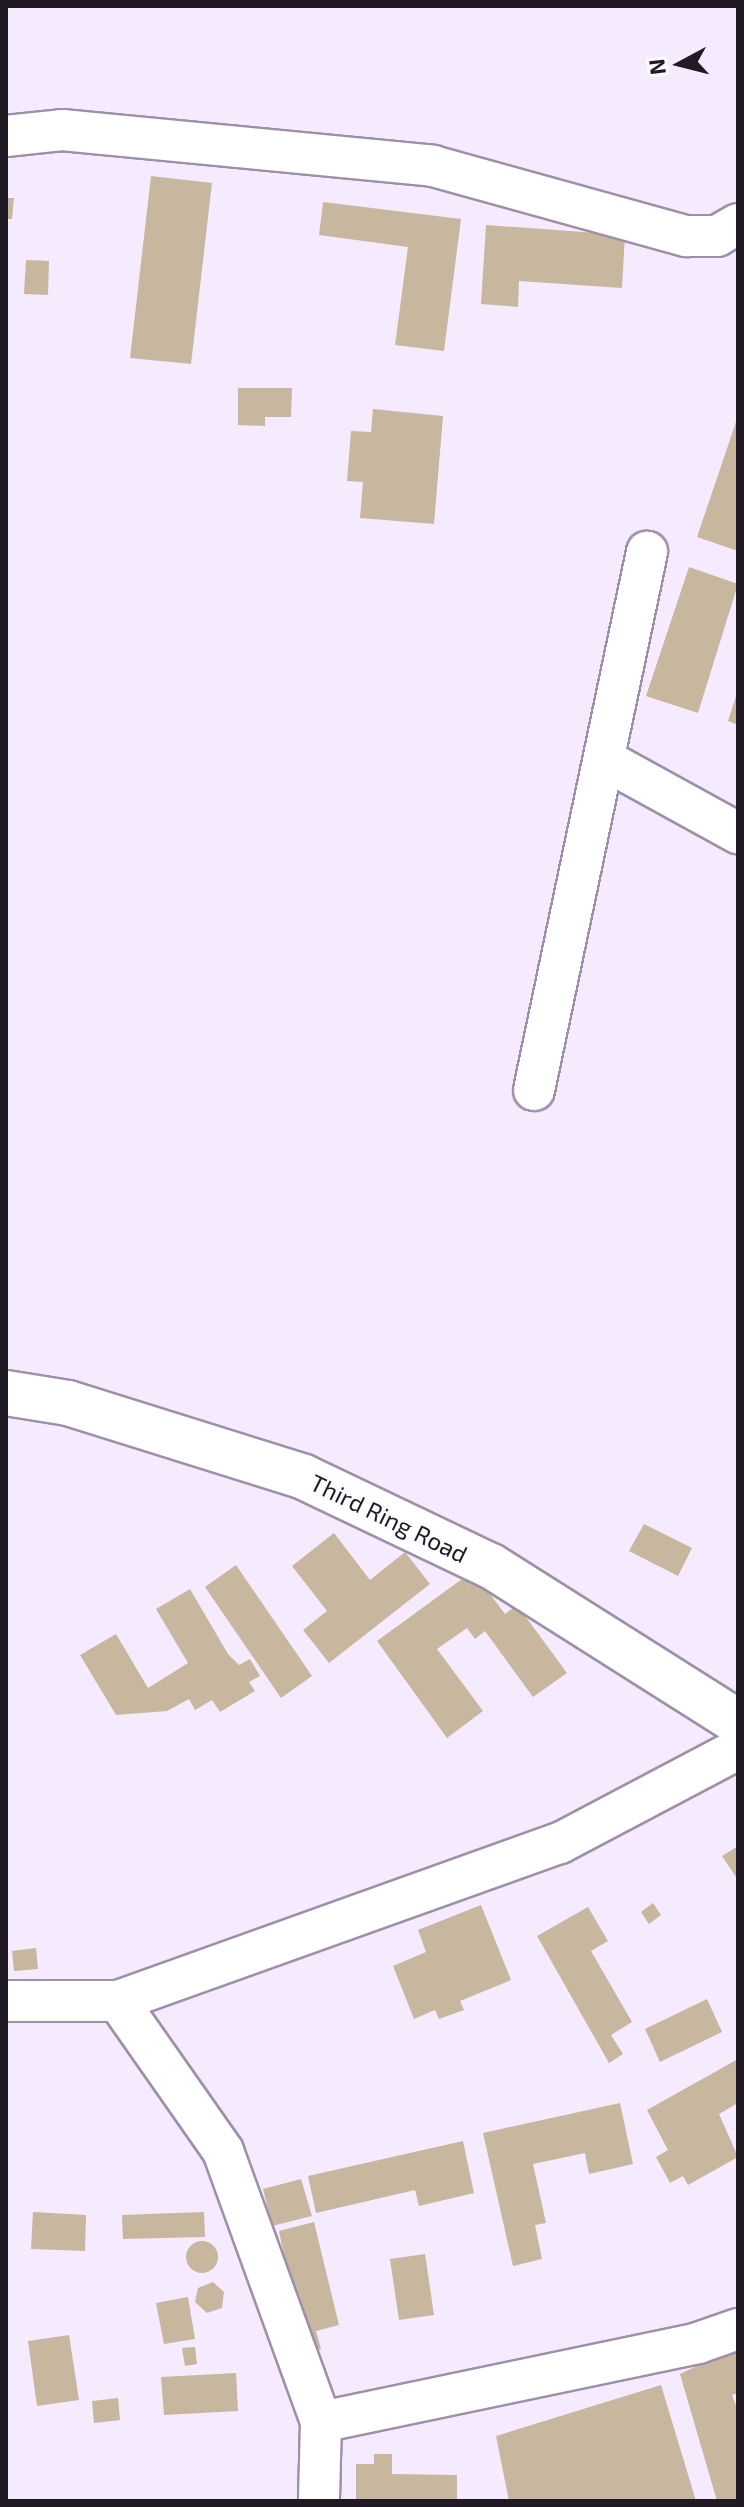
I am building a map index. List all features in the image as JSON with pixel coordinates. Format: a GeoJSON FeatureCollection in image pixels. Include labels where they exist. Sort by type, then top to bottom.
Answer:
{"type":"FeatureCollection","features":[{"type":"Feature","properties":{"kind":"street"},"geometry":{"type":"LineString","coordinates":[[6,136],[62,130],[433,166],[686,236],[717,236],[738,224]]}},
{"type":"Feature","properties":{"kind":"street"},"geometry":{"type":"LineString","coordinates":[[534,1090],[647,552]]}},
{"type":"Feature","properties":{"kind":"street"},"geometry":{"type":"LineString","coordinates":[[605,760],[738,833]]}},
{"type":"Feature","properties":{"kind":"street","name":"Third Ring Road"},"geometry":{"type":"LineString","coordinates":[[6,1393],[68,1403],[304,1477],[491,1566],[738,1722]]}},
{"type":"Feature","properties":{"kind":"street"},"geometry":{"type":"LineString","coordinates":[[6,2001],[118,2001],[560,1843],[738,1749]]}},
{"type":"Feature","properties":{"kind":"street"},"geometry":{"type":"LineString","coordinates":[[118,2001],[223,2151],[321,2422],[319,2501]]}},
{"type":"Feature","properties":{"kind":"street"},"geometry":{"type":"LineString","coordinates":[[321,2422],[698,2343],[738,2329]]}},
{"type":"Feature","properties":{"kind":"building"},"geometry":{"type":"Polygon","coordinates":[[[151,176],[212,183],[191,364],[130,358],[151,176]]]}},
{"type":"Feature","properties":{"kind":"building"},"geometry":{"type":"Polygon","coordinates":[[[6,198],[14,198],[12,219],[6,219],[6,198]]]}},
{"type":"Feature","properties":{"kind":"building"},"geometry":{"type":"Polygon","coordinates":[[[323,202],[461,219],[444,351],[395,345],[408,247],[319,235],[323,202]]]}},
{"type":"Feature","properties":{"kind":"building"},"geometry":{"type":"Polygon","coordinates":[[[486,225],[625,235],[622,288],[519,281],[518,307],[481,304],[486,225]]]}},
{"type":"Feature","properties":{"kind":"building"},"geometry":{"type":"Polygon","coordinates":[[[26,260],[49,261],[48,295],[24,294],[26,260]]]}},
{"type":"Feature","properties":{"kind":"building"},"geometry":{"type":"Polygon","coordinates":[[[238,388],[292,388],[291,417],[265,417],[265,426],[238,425],[238,388]]]}},
{"type":"Feature","properties":{"kind":"building"},"geometry":{"type":"Polygon","coordinates":[[[373,409],[443,416],[434,524],[360,518],[363,482],[347,481],[351,431],[371,432],[373,409]]]}},
{"type":"Feature","properties":{"kind":"building"},"geometry":{"type":"Polygon","coordinates":[[[738,419],[738,551],[697,537],[738,419]]]}},
{"type":"Feature","properties":{"kind":"building"},"geometry":{"type":"Polygon","coordinates":[[[689,567],[738,584],[698,713],[646,696],[689,567]]]}},
{"type":"Feature","properties":{"kind":"building"},"geometry":{"type":"Polygon","coordinates":[[[738,690],[738,725],[728,721],[738,690]]]}},
{"type":"Feature","properties":{"kind":"building"},"geometry":{"type":"Polygon","coordinates":[[[644,1524],[692,1548],[678,1576],[629,1551],[644,1524]]]}},
{"type":"Feature","properties":{"kind":"building"},"geometry":{"type":"Polygon","coordinates":[[[334,1533],[370,1580],[405,1552],[430,1584],[329,1663],[303,1630],[327,1611],[292,1566],[334,1533]]]}},
{"type":"Feature","properties":{"kind":"building"},"geometry":{"type":"Polygon","coordinates":[[[236,1565],[312,1676],[281,1698],[205,1587],[236,1565]]]}},
{"type":"Feature","properties":{"kind":"building"},"geometry":{"type":"Polygon","coordinates":[[[473,1571],[505,1614],[517,1605],[567,1673],[533,1697],[485,1631],[475,1639],[467,1628],[437,1649],[483,1711],[447,1738],[377,1641],[473,1571]]]}},
{"type":"Feature","properties":{"kind":"building"},"geometry":{"type":"Polygon","coordinates":[[[190,1589],[228,1654],[239,1665],[250,1659],[260,1676],[249,1682],[255,1691],[220,1712],[212,1700],[195,1710],[189,1699],[167,1711],[116,1715],[80,1655],[116,1634],[148,1688],[188,1663],[156,1609],[190,1589]]]}},
{"type":"Feature","properties":{"kind":"building"},"geometry":{"type":"Polygon","coordinates":[[[738,1846],[738,1880],[722,1856],[738,1846]]]}},
{"type":"Feature","properties":{"kind":"building"},"geometry":{"type":"Polygon","coordinates":[[[653,1903],[661,1915],[649,1924],[641,1912],[653,1903]]]}},
{"type":"Feature","properties":{"kind":"building"},"geometry":{"type":"Polygon","coordinates":[[[481,1905],[511,1980],[460,2001],[464,2010],[439,2019],[435,2010],[414,2019],[393,1966],[426,1952],[418,1930],[481,1905]]]}},
{"type":"Feature","properties":{"kind":"building"},"geometry":{"type":"Polygon","coordinates":[[[588,1907],[608,1941],[591,1951],[632,2022],[611,2035],[623,2054],[609,2063],[537,1936],[588,1907]]]}},
{"type":"Feature","properties":{"kind":"building"},"geometry":{"type":"Polygon","coordinates":[[[36,1948],[38,1969],[14,1971],[12,1951],[36,1948]]]}},
{"type":"Feature","properties":{"kind":"building"},"geometry":{"type":"Polygon","coordinates":[[[707,1999],[722,2032],[660,2062],[645,2029],[707,1999]]]}},
{"type":"Feature","properties":{"kind":"building"},"geometry":{"type":"Polygon","coordinates":[[[738,2059],[738,2103],[719,2114],[738,2157],[688,2185],[683,2176],[670,2183],[656,2157],[668,2150],[647,2110],[738,2059]]]}},
{"type":"Feature","properties":{"kind":"building"},"geometry":{"type":"Polygon","coordinates":[[[620,2103],[633,2164],[589,2174],[585,2153],[533,2164],[546,2223],[535,2225],[542,2259],[513,2266],[483,2133],[620,2103]]]}},
{"type":"Feature","properties":{"kind":"building"},"geometry":{"type":"Polygon","coordinates":[[[463,2141],[474,2193],[419,2206],[415,2190],[316,2213],[308,2176],[463,2141]]]}},
{"type":"Feature","properties":{"kind":"building"},"geometry":{"type":"Polygon","coordinates":[[[301,2179],[312,2216],[272,2226],[263,2189],[301,2179]]]}},
{"type":"Feature","properties":{"kind":"building"},"geometry":{"type":"Polygon","coordinates":[[[33,2212],[86,2215],[85,2251],[31,2249],[33,2212]]]}},
{"type":"Feature","properties":{"kind":"building"},"geometry":{"type":"Polygon","coordinates":[[[204,2212],[205,2237],[123,2239],[122,2215],[204,2212]]]}},
{"type":"Feature","properties":{"kind":"building"},"geometry":{"type":"Polygon","coordinates":[[[314,2222],[339,2325],[316,2331],[321,2349],[304,2353],[279,2231],[314,2222]]]}},
{"type":"Feature","properties":{"kind":"building"},"geometry":{"type":"Polygon","coordinates":[[[202,2241],[214,2245],[218,2257],[214,2269],[202,2273],[190,2269],[186,2257],[190,2245],[202,2241]]]}},
{"type":"Feature","properties":{"kind":"building"},"geometry":{"type":"Polygon","coordinates":[[[425,2254],[434,2315],[399,2320],[390,2259],[425,2254]]]}},
{"type":"Feature","properties":{"kind":"building"},"geometry":{"type":"Polygon","coordinates":[[[213,2282],[224,2292],[222,2308],[207,2313],[195,2302],[198,2288],[213,2282]]]}},
{"type":"Feature","properties":{"kind":"building"},"geometry":{"type":"Polygon","coordinates":[[[188,2297],[195,2339],[164,2344],[156,2303],[188,2297]]]}},
{"type":"Feature","properties":{"kind":"building"},"geometry":{"type":"Polygon","coordinates":[[[69,2335],[79,2400],[37,2406],[28,2341],[69,2335]]]}},
{"type":"Feature","properties":{"kind":"building"},"geometry":{"type":"Polygon","coordinates":[[[738,2346],[738,2393],[732,2395],[738,2411],[738,2501],[717,2501],[680,2374],[738,2346]]]}},
{"type":"Feature","properties":{"kind":"building"},"geometry":{"type":"Polygon","coordinates":[[[195,2347],[197,2364],[185,2366],[182,2348],[195,2347]]]}},
{"type":"Feature","properties":{"kind":"building"},"geometry":{"type":"Polygon","coordinates":[[[236,2373],[238,2411],[164,2415],[161,2377],[236,2373]]]}},
{"type":"Feature","properties":{"kind":"building"},"geometry":{"type":"Polygon","coordinates":[[[661,2385],[696,2501],[509,2501],[496,2436],[661,2385]]]}},
{"type":"Feature","properties":{"kind":"building"},"geometry":{"type":"Polygon","coordinates":[[[118,2398],[120,2420],[94,2423],[92,2401],[118,2398]]]}},
{"type":"Feature","properties":{"kind":"building"},"geometry":{"type":"Polygon","coordinates":[[[374,2454],[392,2454],[392,2474],[457,2475],[457,2501],[356,2501],[356,2464],[374,2464],[374,2454]]]}}]}
